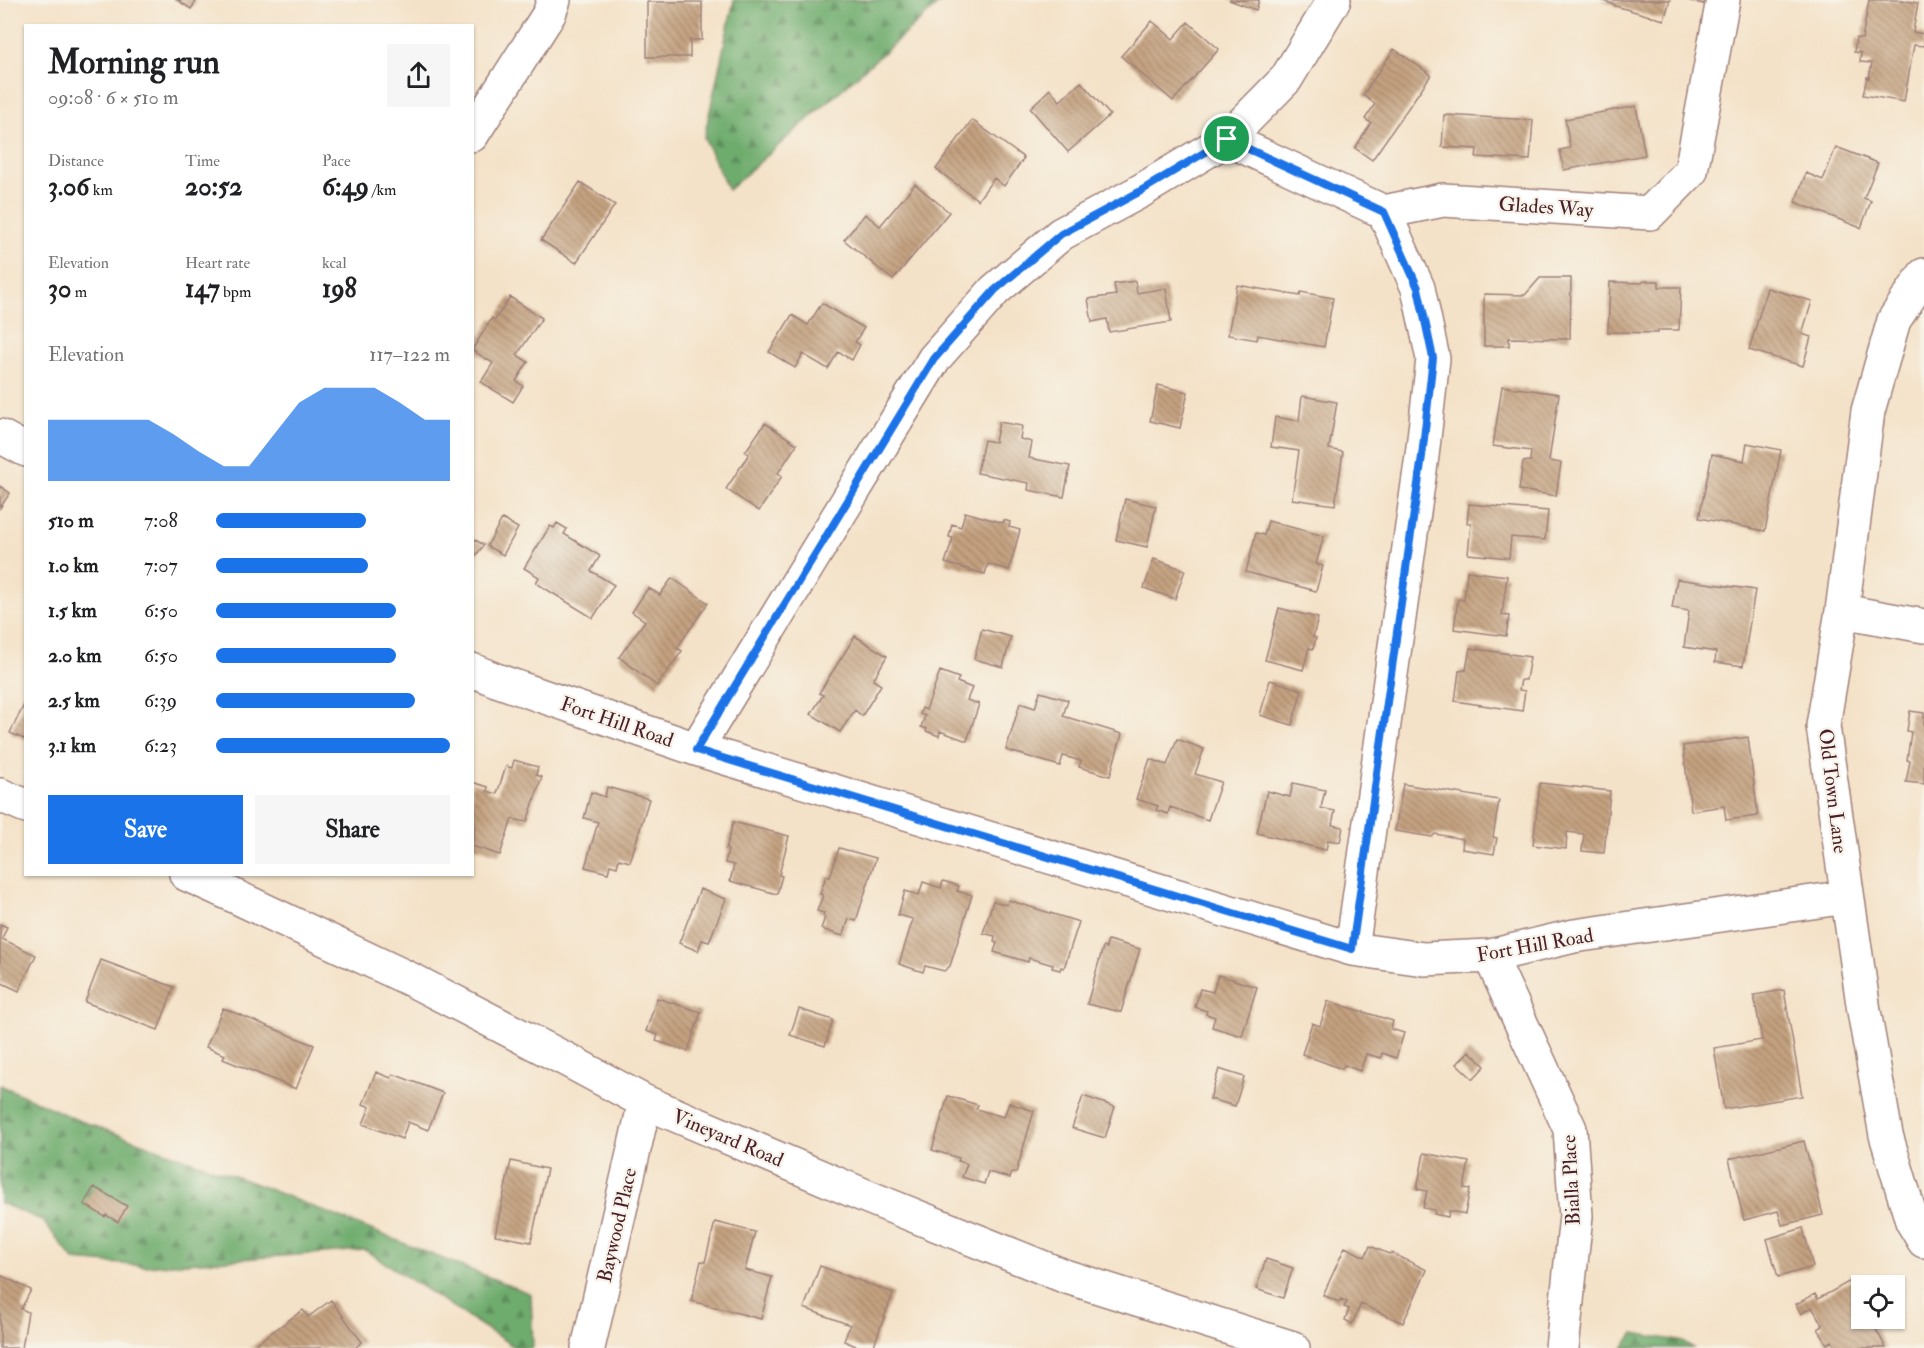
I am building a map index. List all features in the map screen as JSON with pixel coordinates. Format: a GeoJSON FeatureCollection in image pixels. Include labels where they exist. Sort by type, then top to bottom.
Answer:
{"type":"FeatureCollection","features":[{"type":"Feature","properties":{"kind":"street"},"geometry":{"type":"LineString","coordinates":[[474,132],[549,14],[554,0]]}},
{"type":"Feature","properties":{"kind":"street"},"geometry":{"type":"LineString","coordinates":[[696,750],[934,359],[995,290],[1061,234],[1139,192],[1227,139],[1287,79],[1334,0]]}},
{"type":"Feature","properties":{"kind":"street","name":"Glades Way"},"geometry":{"type":"LineString","coordinates":[[1384,212],[1443,200],[1650,213],[1691,171],[1723,0]]}},
{"type":"Feature","properties":{"kind":"street"},"geometry":{"type":"LineString","coordinates":[[1227,139],[1384,212],[1418,288],[1433,358],[1422,456],[1352,949]]}},
{"type":"Feature","properties":{"kind":"street","name":"Old Town Lane"},"geometry":{"type":"LineString","coordinates":[[1924,275],[1894,320],[1868,411],[1842,611],[1823,726],[1847,897],[1886,1135],[1912,1221],[1924,1241]]}},
{"type":"Feature","properties":{"kind":"street"},"geometry":{"type":"LineString","coordinates":[[0,436],[24,449]]}},
{"type":"Feature","properties":{"kind":"street"},"geometry":{"type":"LineString","coordinates":[[1842,611],[1924,626]]}},
{"type":"Feature","properties":{"kind":"street","name":"Fort Hill Road"},"geometry":{"type":"LineString","coordinates":[[474,671],[496,681],[696,750],[1352,949],[1424,959],[1490,956],[1574,936],[1847,897]]}},
{"type":"Feature","properties":{"kind":"street"},"geometry":{"type":"LineString","coordinates":[[0,795],[24,805]]}},
{"type":"Feature","properties":{"kind":"street","name":"Vineyard Road"},"geometry":{"type":"LineString","coordinates":[[190,876],[416,982],[645,1102],[868,1197],[1064,1276],[1293,1348]]}},
{"type":"Feature","properties":{"kind":"street","name":"Bialla Place"},"geometry":{"type":"LineString","coordinates":[[1490,956],[1570,1129],[1576,1216],[1562,1348]]}},
{"type":"Feature","properties":{"kind":"street","name":"Baywood Place"},"geometry":{"type":"LineString","coordinates":[[588,1348],[645,1102]]}},
{"type":"Feature","properties":{"kind":"green space"},"geometry":{"type":"Polygon","coordinates":[[[734,0],[943,0],[728,190],[704,138],[734,0]]]}},
{"type":"Feature","properties":{"kind":"green space"},"geometry":{"type":"Polygon","coordinates":[[[0,1085],[75,1119],[251,1182],[531,1294],[533,1348],[516,1348],[365,1250],[145,1266],[74,1260],[42,1220],[0,1203],[0,1085]]]}},
{"type":"Feature","properties":{"kind":"green space"},"geometry":{"type":"Polygon","coordinates":[[[1634,1333],[1684,1342],[1693,1348],[1623,1348],[1634,1333]]]}},
{"type":"Feature","properties":{"kind":"building"},"geometry":{"type":"Polygon","coordinates":[[[177,0],[197,0],[191,9],[177,0]]]}},
{"type":"Feature","properties":{"kind":"building"},"geometry":{"type":"Polygon","coordinates":[[[1229,0],[1259,0],[1256,10],[1229,0]]]}},
{"type":"Feature","properties":{"kind":"building"},"geometry":{"type":"Polygon","coordinates":[[[1601,0],[1670,0],[1664,20],[1601,0]]]}},
{"type":"Feature","properties":{"kind":"building"},"geometry":{"type":"Polygon","coordinates":[[[1686,0],[1709,0],[1708,5],[1686,0]]]}},
{"type":"Feature","properties":{"kind":"building"},"geometry":{"type":"Polygon","coordinates":[[[1869,0],[1901,0],[1918,3],[1913,32],[1924,34],[1924,46],[1914,45],[1904,102],[1863,95],[1872,63],[1860,62],[1861,53],[1854,52],[1856,38],[1862,39],[1869,0]]]}},
{"type":"Feature","properties":{"kind":"building"},"geometry":{"type":"Polygon","coordinates":[[[647,2],[702,2],[702,40],[690,40],[690,57],[647,57],[647,2]]]}},
{"type":"Feature","properties":{"kind":"building"},"geometry":{"type":"Polygon","coordinates":[[[1152,21],[1173,39],[1188,22],[1219,49],[1173,101],[1121,56],[1152,21]]]}},
{"type":"Feature","properties":{"kind":"building"},"geometry":{"type":"Polygon","coordinates":[[[1394,49],[1431,75],[1372,160],[1355,148],[1371,123],[1365,119],[1375,104],[1363,95],[1394,49]]]}},
{"type":"Feature","properties":{"kind":"building"},"geometry":{"type":"Polygon","coordinates":[[[1081,82],[1110,115],[1068,152],[1030,108],[1050,89],[1060,101],[1081,82]]]}},
{"type":"Feature","properties":{"kind":"building"},"geometry":{"type":"Polygon","coordinates":[[[1636,106],[1645,155],[1564,170],[1560,150],[1570,148],[1565,119],[1636,106]]]}},
{"type":"Feature","properties":{"kind":"building"},"geometry":{"type":"Polygon","coordinates":[[[1444,115],[1533,120],[1530,160],[1476,157],[1477,149],[1442,147],[1444,115]]]}},
{"type":"Feature","properties":{"kind":"building"},"geometry":{"type":"Polygon","coordinates":[[[972,120],[1024,158],[1004,186],[994,178],[978,200],[936,169],[972,120]]]}},
{"type":"Feature","properties":{"kind":"building"},"geometry":{"type":"Polygon","coordinates":[[[1836,147],[1878,163],[1864,198],[1871,201],[1861,228],[1795,202],[1806,173],[1823,180],[1836,147]]]}},
{"type":"Feature","properties":{"kind":"building"},"geometry":{"type":"Polygon","coordinates":[[[580,182],[615,205],[576,263],[541,240],[580,182]]]}},
{"type":"Feature","properties":{"kind":"building"},"geometry":{"type":"Polygon","coordinates":[[[915,184],[949,212],[893,280],[844,240],[865,214],[880,226],[915,184]]]}},
{"type":"Feature","properties":{"kind":"building"},"geometry":{"type":"Polygon","coordinates":[[[1540,278],[1571,278],[1570,339],[1509,338],[1509,346],[1484,346],[1484,294],[1525,295],[1540,278]]]}},
{"type":"Feature","properties":{"kind":"building"},"geometry":{"type":"Polygon","coordinates":[[[1135,281],[1137,293],[1166,288],[1171,322],[1109,332],[1107,319],[1092,322],[1088,299],[1116,295],[1114,284],[1135,281]]]}},
{"type":"Feature","properties":{"kind":"building"},"geometry":{"type":"Polygon","coordinates":[[[1659,281],[1659,287],[1681,287],[1679,330],[1658,330],[1658,333],[1608,332],[1610,282],[1642,283],[1659,281]]]}},
{"type":"Feature","properties":{"kind":"building"},"geometry":{"type":"Polygon","coordinates":[[[1237,285],[1300,296],[1301,292],[1333,298],[1324,347],[1258,335],[1257,340],[1228,335],[1237,285]]]}},
{"type":"Feature","properties":{"kind":"building"},"geometry":{"type":"Polygon","coordinates":[[[1767,288],[1812,301],[1802,334],[1811,337],[1803,366],[1749,350],[1767,288]]]}},
{"type":"Feature","properties":{"kind":"building"},"geometry":{"type":"Polygon","coordinates":[[[510,297],[542,318],[517,355],[528,362],[516,381],[523,386],[513,402],[481,382],[493,363],[474,351],[474,347],[492,318],[495,320],[510,297]]]}},
{"type":"Feature","properties":{"kind":"building"},"geometry":{"type":"Polygon","coordinates":[[[822,303],[864,328],[855,342],[860,345],[852,360],[838,352],[828,369],[803,354],[795,368],[769,352],[792,315],[808,325],[822,303]]]}},
{"type":"Feature","properties":{"kind":"building"},"geometry":{"type":"Polygon","coordinates":[[[1158,385],[1188,392],[1180,428],[1150,421],[1158,385]]]}},
{"type":"Feature","properties":{"kind":"building"},"geometry":{"type":"Polygon","coordinates":[[[1502,386],[1559,394],[1549,461],[1561,463],[1556,496],[1519,490],[1523,462],[1530,461],[1531,451],[1493,446],[1502,386]]]}},
{"type":"Feature","properties":{"kind":"building"},"geometry":{"type":"Polygon","coordinates":[[[1302,396],[1337,402],[1329,449],[1343,452],[1335,505],[1292,499],[1299,451],[1271,447],[1275,417],[1299,421],[1302,396]]]}},
{"type":"Feature","properties":{"kind":"building"},"geometry":{"type":"Polygon","coordinates":[[[999,422],[1022,426],[1020,439],[1032,442],[1029,458],[1070,466],[1064,497],[1028,490],[1029,483],[977,473],[984,440],[995,442],[999,422]]]}},
{"type":"Feature","properties":{"kind":"building"},"geometry":{"type":"Polygon","coordinates":[[[765,423],[797,444],[778,473],[782,476],[759,511],[726,489],[749,454],[745,452],[765,423]]]}},
{"type":"Feature","properties":{"kind":"building"},"geometry":{"type":"Polygon","coordinates":[[[1747,443],[1781,450],[1765,531],[1699,518],[1712,454],[1744,461],[1747,443]]]}},
{"type":"Feature","properties":{"kind":"building"},"geometry":{"type":"Polygon","coordinates":[[[0,486],[10,493],[0,508],[0,486]]]}},
{"type":"Feature","properties":{"kind":"building"},"geometry":{"type":"Polygon","coordinates":[[[1125,499],[1156,506],[1147,547],[1116,540],[1125,499]]]}},
{"type":"Feature","properties":{"kind":"building"},"geometry":{"type":"Polygon","coordinates":[[[1469,504],[1548,511],[1545,540],[1511,537],[1509,558],[1468,554],[1471,523],[1467,523],[1469,504]]]}},
{"type":"Feature","properties":{"kind":"building"},"geometry":{"type":"Polygon","coordinates":[[[965,512],[1003,523],[1004,520],[1010,522],[1009,527],[1020,530],[1009,570],[988,564],[985,574],[945,563],[953,538],[949,537],[952,524],[961,527],[965,512]]]}},
{"type":"Feature","properties":{"kind":"building"},"geometry":{"type":"Polygon","coordinates":[[[502,519],[518,528],[503,555],[487,546],[502,519]]]}},
{"type":"Feature","properties":{"kind":"building"},"geometry":{"type":"Polygon","coordinates":[[[1268,521],[1324,536],[1316,564],[1323,566],[1316,591],[1246,572],[1256,533],[1264,535],[1268,521]]]}},
{"type":"Feature","properties":{"kind":"building"},"geometry":{"type":"Polygon","coordinates":[[[557,523],[567,529],[564,534],[600,556],[591,571],[614,585],[593,618],[536,583],[539,577],[524,568],[550,526],[554,528],[557,523]]]}},
{"type":"Feature","properties":{"kind":"building"},"geometry":{"type":"Polygon","coordinates":[[[474,539],[484,545],[474,558],[474,539]]]}},
{"type":"Feature","properties":{"kind":"building"},"geometry":{"type":"Polygon","coordinates":[[[1154,559],[1185,570],[1175,599],[1144,588],[1154,559]]]}},
{"type":"Feature","properties":{"kind":"building"},"geometry":{"type":"Polygon","coordinates":[[[1467,571],[1507,576],[1502,615],[1509,616],[1506,636],[1454,629],[1458,599],[1464,600],[1467,571]]]}},
{"type":"Feature","properties":{"kind":"building"},"geometry":{"type":"Polygon","coordinates":[[[672,578],[708,603],[677,648],[682,651],[657,686],[619,657],[645,621],[632,612],[648,588],[660,595],[672,578]]]}},
{"type":"Feature","properties":{"kind":"building"},"geometry":{"type":"Polygon","coordinates":[[[1677,579],[1755,590],[1743,666],[1715,662],[1716,652],[1684,647],[1689,611],[1672,608],[1677,579]]]}},
{"type":"Feature","properties":{"kind":"building"},"geometry":{"type":"Polygon","coordinates":[[[1279,608],[1318,618],[1313,637],[1316,638],[1313,649],[1309,648],[1303,670],[1265,660],[1279,608]]]}},
{"type":"Feature","properties":{"kind":"building"},"geometry":{"type":"Polygon","coordinates":[[[982,629],[1011,637],[1003,667],[974,659],[982,629]]]}},
{"type":"Feature","properties":{"kind":"building"},"geometry":{"type":"Polygon","coordinates":[[[855,636],[887,656],[873,680],[881,685],[862,716],[855,710],[840,732],[811,714],[823,695],[819,693],[855,636]]]}},
{"type":"Feature","properties":{"kind":"building"},"geometry":{"type":"Polygon","coordinates":[[[1470,648],[1530,657],[1526,680],[1521,680],[1519,690],[1525,691],[1522,711],[1455,701],[1459,671],[1466,670],[1470,648]]]}},
{"type":"Feature","properties":{"kind":"building"},"geometry":{"type":"Polygon","coordinates":[[[940,671],[959,678],[957,682],[972,688],[967,700],[979,704],[967,741],[940,731],[939,736],[921,727],[925,716],[920,714],[922,708],[926,710],[940,671]]]}},
{"type":"Feature","properties":{"kind":"building"},"geometry":{"type":"Polygon","coordinates":[[[1270,680],[1302,690],[1292,725],[1260,715],[1270,680]]]}},
{"type":"Feature","properties":{"kind":"building"},"geometry":{"type":"Polygon","coordinates":[[[1040,692],[1068,700],[1063,716],[1122,734],[1110,776],[1079,767],[1081,761],[1063,756],[1060,766],[1006,750],[1020,703],[1035,708],[1040,692]]]}},
{"type":"Feature","properties":{"kind":"building"},"geometry":{"type":"Polygon","coordinates":[[[24,705],[24,739],[10,733],[24,705]]]}},
{"type":"Feature","properties":{"kind":"building"},"geometry":{"type":"Polygon","coordinates":[[[1910,711],[1924,713],[1924,784],[1906,782],[1910,761],[1907,760],[1911,732],[1907,731],[1910,711]]]}},
{"type":"Feature","properties":{"kind":"building"},"geometry":{"type":"Polygon","coordinates":[[[1748,737],[1758,816],[1726,820],[1724,806],[1691,811],[1683,746],[1748,737]]]}},
{"type":"Feature","properties":{"kind":"building"},"geometry":{"type":"Polygon","coordinates":[[[1177,739],[1204,749],[1195,774],[1221,782],[1208,820],[1170,807],[1168,814],[1156,810],[1158,806],[1136,799],[1150,759],[1167,765],[1177,739]]]}},
{"type":"Feature","properties":{"kind":"building"},"geometry":{"type":"Polygon","coordinates":[[[514,760],[538,767],[536,775],[542,777],[527,822],[512,819],[500,855],[474,847],[474,783],[488,787],[487,791],[497,794],[506,766],[512,768],[514,760]]]}},
{"type":"Feature","properties":{"kind":"building"},"geometry":{"type":"Polygon","coordinates":[[[1293,783],[1325,790],[1321,808],[1335,811],[1332,825],[1343,827],[1340,842],[1328,840],[1326,850],[1257,833],[1267,791],[1290,797],[1293,783]]]}},
{"type":"Feature","properties":{"kind":"building"},"geometry":{"type":"Polygon","coordinates":[[[1540,783],[1610,791],[1604,853],[1582,851],[1584,834],[1567,832],[1566,849],[1533,845],[1540,783]]]}},
{"type":"Feature","properties":{"kind":"building"},"geometry":{"type":"Polygon","coordinates":[[[1403,784],[1499,800],[1493,837],[1497,838],[1494,854],[1462,849],[1463,839],[1395,831],[1403,784]]]}},
{"type":"Feature","properties":{"kind":"building"},"geometry":{"type":"Polygon","coordinates":[[[607,787],[649,799],[630,862],[619,859],[617,867],[610,865],[608,873],[585,867],[598,822],[584,818],[591,792],[605,797],[607,787]]]}},
{"type":"Feature","properties":{"kind":"building"},"geometry":{"type":"Polygon","coordinates":[[[733,822],[789,836],[779,875],[782,876],[777,894],[730,881],[734,865],[725,863],[733,822]]]}},
{"type":"Feature","properties":{"kind":"building"},"geometry":{"type":"Polygon","coordinates":[[[839,848],[876,858],[856,921],[849,919],[843,936],[821,929],[825,917],[824,913],[817,911],[823,895],[820,894],[826,876],[830,877],[839,848]]]}},
{"type":"Feature","properties":{"kind":"building"},"geometry":{"type":"Polygon","coordinates":[[[943,881],[959,886],[957,891],[972,895],[950,966],[944,971],[925,966],[923,972],[899,964],[913,919],[898,915],[905,891],[919,895],[923,882],[941,888],[943,881]]]}},
{"type":"Feature","properties":{"kind":"building"},"geometry":{"type":"Polygon","coordinates":[[[700,889],[726,899],[709,942],[702,940],[698,951],[679,943],[700,889]]]}},
{"type":"Feature","properties":{"kind":"building"},"geometry":{"type":"Polygon","coordinates":[[[1008,900],[1079,922],[1064,968],[1061,967],[1060,970],[1052,968],[1053,965],[1029,958],[1028,962],[994,952],[997,943],[994,942],[995,936],[983,933],[993,901],[1007,905],[1008,900]]]}},
{"type":"Feature","properties":{"kind":"building"},"geometry":{"type":"Polygon","coordinates":[[[0,924],[7,927],[2,939],[36,955],[19,991],[0,982],[0,924]]]}},
{"type":"Feature","properties":{"kind":"building"},"geometry":{"type":"Polygon","coordinates":[[[1108,940],[1140,949],[1121,1012],[1087,1004],[1103,947],[1106,948],[1108,940]]]}},
{"type":"Feature","properties":{"kind":"building"},"geometry":{"type":"Polygon","coordinates":[[[101,960],[174,987],[158,1030],[85,1002],[101,960]]]}},
{"type":"Feature","properties":{"kind":"building"},"geometry":{"type":"Polygon","coordinates":[[[1218,975],[1257,987],[1242,1036],[1212,1027],[1215,1017],[1195,1007],[1200,989],[1213,992],[1218,975]]]}},
{"type":"Feature","properties":{"kind":"building"},"geometry":{"type":"Polygon","coordinates":[[[1784,990],[1802,1096],[1724,1109],[1714,1048],[1762,1040],[1754,995],[1784,990]]]}},
{"type":"Feature","properties":{"kind":"building"},"geometry":{"type":"Polygon","coordinates":[[[657,998],[701,1012],[688,1051],[656,1041],[658,1035],[646,1031],[657,998]]]}},
{"type":"Feature","properties":{"kind":"building"},"geometry":{"type":"Polygon","coordinates":[[[1328,1001],[1393,1021],[1391,1029],[1404,1033],[1396,1058],[1382,1053],[1381,1058],[1366,1054],[1360,1071],[1344,1065],[1342,1069],[1302,1054],[1312,1023],[1320,1026],[1328,1001]]]}},
{"type":"Feature","properties":{"kind":"building"},"geometry":{"type":"Polygon","coordinates":[[[223,1008],[314,1045],[296,1089],[223,1059],[225,1055],[206,1047],[223,1008]]]}},
{"type":"Feature","properties":{"kind":"building"},"geometry":{"type":"Polygon","coordinates":[[[799,1009],[833,1020],[825,1046],[790,1035],[799,1009]]]}},
{"type":"Feature","properties":{"kind":"building"},"geometry":{"type":"Polygon","coordinates":[[[1469,1051],[1485,1066],[1473,1079],[1457,1064],[1469,1051]]]}},
{"type":"Feature","properties":{"kind":"building"},"geometry":{"type":"Polygon","coordinates":[[[1219,1069],[1244,1077],[1235,1106],[1210,1099],[1219,1069]]]}},
{"type":"Feature","properties":{"kind":"building"},"geometry":{"type":"Polygon","coordinates":[[[376,1072],[391,1078],[393,1074],[443,1093],[428,1130],[408,1122],[402,1139],[363,1124],[370,1107],[363,1104],[376,1072]]]}},
{"type":"Feature","properties":{"kind":"building"},"geometry":{"type":"Polygon","coordinates":[[[948,1096],[978,1105],[976,1109],[1004,1117],[1009,1103],[1034,1111],[1016,1173],[1012,1173],[1010,1178],[988,1172],[984,1184],[962,1177],[967,1164],[958,1161],[959,1158],[932,1150],[948,1096]]]}},
{"type":"Feature","properties":{"kind":"building"},"geometry":{"type":"Polygon","coordinates":[[[1083,1096],[1115,1107],[1105,1138],[1072,1128],[1083,1096]]]}},
{"type":"Feature","properties":{"kind":"building"},"geometry":{"type":"Polygon","coordinates":[[[1804,1141],[1823,1215],[1782,1225],[1778,1211],[1744,1220],[1729,1159],[1804,1141]]]}},
{"type":"Feature","properties":{"kind":"building"},"geometry":{"type":"Polygon","coordinates":[[[1424,1153],[1469,1162],[1464,1188],[1470,1189],[1465,1214],[1449,1211],[1448,1217],[1434,1214],[1435,1210],[1423,1208],[1427,1191],[1417,1189],[1424,1153]]]}},
{"type":"Feature","properties":{"kind":"building"},"geometry":{"type":"Polygon","coordinates":[[[511,1161],[547,1169],[531,1242],[495,1235],[511,1161]]]}},
{"type":"Feature","properties":{"kind":"building"},"geometry":{"type":"Polygon","coordinates":[[[94,1187],[127,1206],[118,1222],[84,1204],[94,1187]]]}},
{"type":"Feature","properties":{"kind":"building"},"geometry":{"type":"Polygon","coordinates":[[[715,1222],[755,1232],[745,1270],[772,1277],[761,1319],[691,1301],[701,1261],[705,1262],[715,1222]]]}},
{"type":"Feature","properties":{"kind":"building"},"geometry":{"type":"Polygon","coordinates":[[[1803,1228],[1813,1267],[1778,1277],[1767,1239],[1803,1228]]]}},
{"type":"Feature","properties":{"kind":"building"},"geometry":{"type":"Polygon","coordinates":[[[1370,1246],[1389,1254],[1392,1253],[1427,1270],[1403,1323],[1361,1304],[1352,1324],[1345,1320],[1349,1309],[1344,1307],[1347,1302],[1341,1299],[1339,1302],[1323,1295],[1345,1247],[1365,1257],[1370,1246]]]}},
{"type":"Feature","properties":{"kind":"building"},"geometry":{"type":"Polygon","coordinates":[[[1266,1259],[1293,1268],[1283,1298],[1256,1289],[1266,1259]]]}},
{"type":"Feature","properties":{"kind":"building"},"geometry":{"type":"Polygon","coordinates":[[[820,1266],[893,1293],[873,1348],[861,1348],[844,1341],[850,1325],[804,1308],[820,1266]]]}},
{"type":"Feature","properties":{"kind":"building"},"geometry":{"type":"Polygon","coordinates":[[[0,1275],[31,1290],[21,1309],[28,1312],[22,1348],[0,1348],[0,1275]]]}},
{"type":"Feature","properties":{"kind":"building"},"geometry":{"type":"Polygon","coordinates":[[[1851,1281],[1851,1329],[1876,1329],[1886,1348],[1836,1348],[1832,1341],[1827,1344],[1818,1329],[1823,1326],[1812,1307],[1801,1314],[1796,1304],[1815,1294],[1818,1299],[1851,1281]]]}},
{"type":"Feature","properties":{"kind":"building"},"geometry":{"type":"Polygon","coordinates":[[[331,1300],[362,1342],[355,1348],[250,1348],[303,1310],[308,1317],[331,1300]]]}},
{"type":"Feature","properties":{"kind":"route"},"geometry":{"type":"LineString","coordinates":[[1227,139],[1384,212],[1418,288],[1433,358],[1422,456],[1352,949],[696,750],[934,359],[995,290],[1061,234],[1139,192],[1227,139]]}}]}
